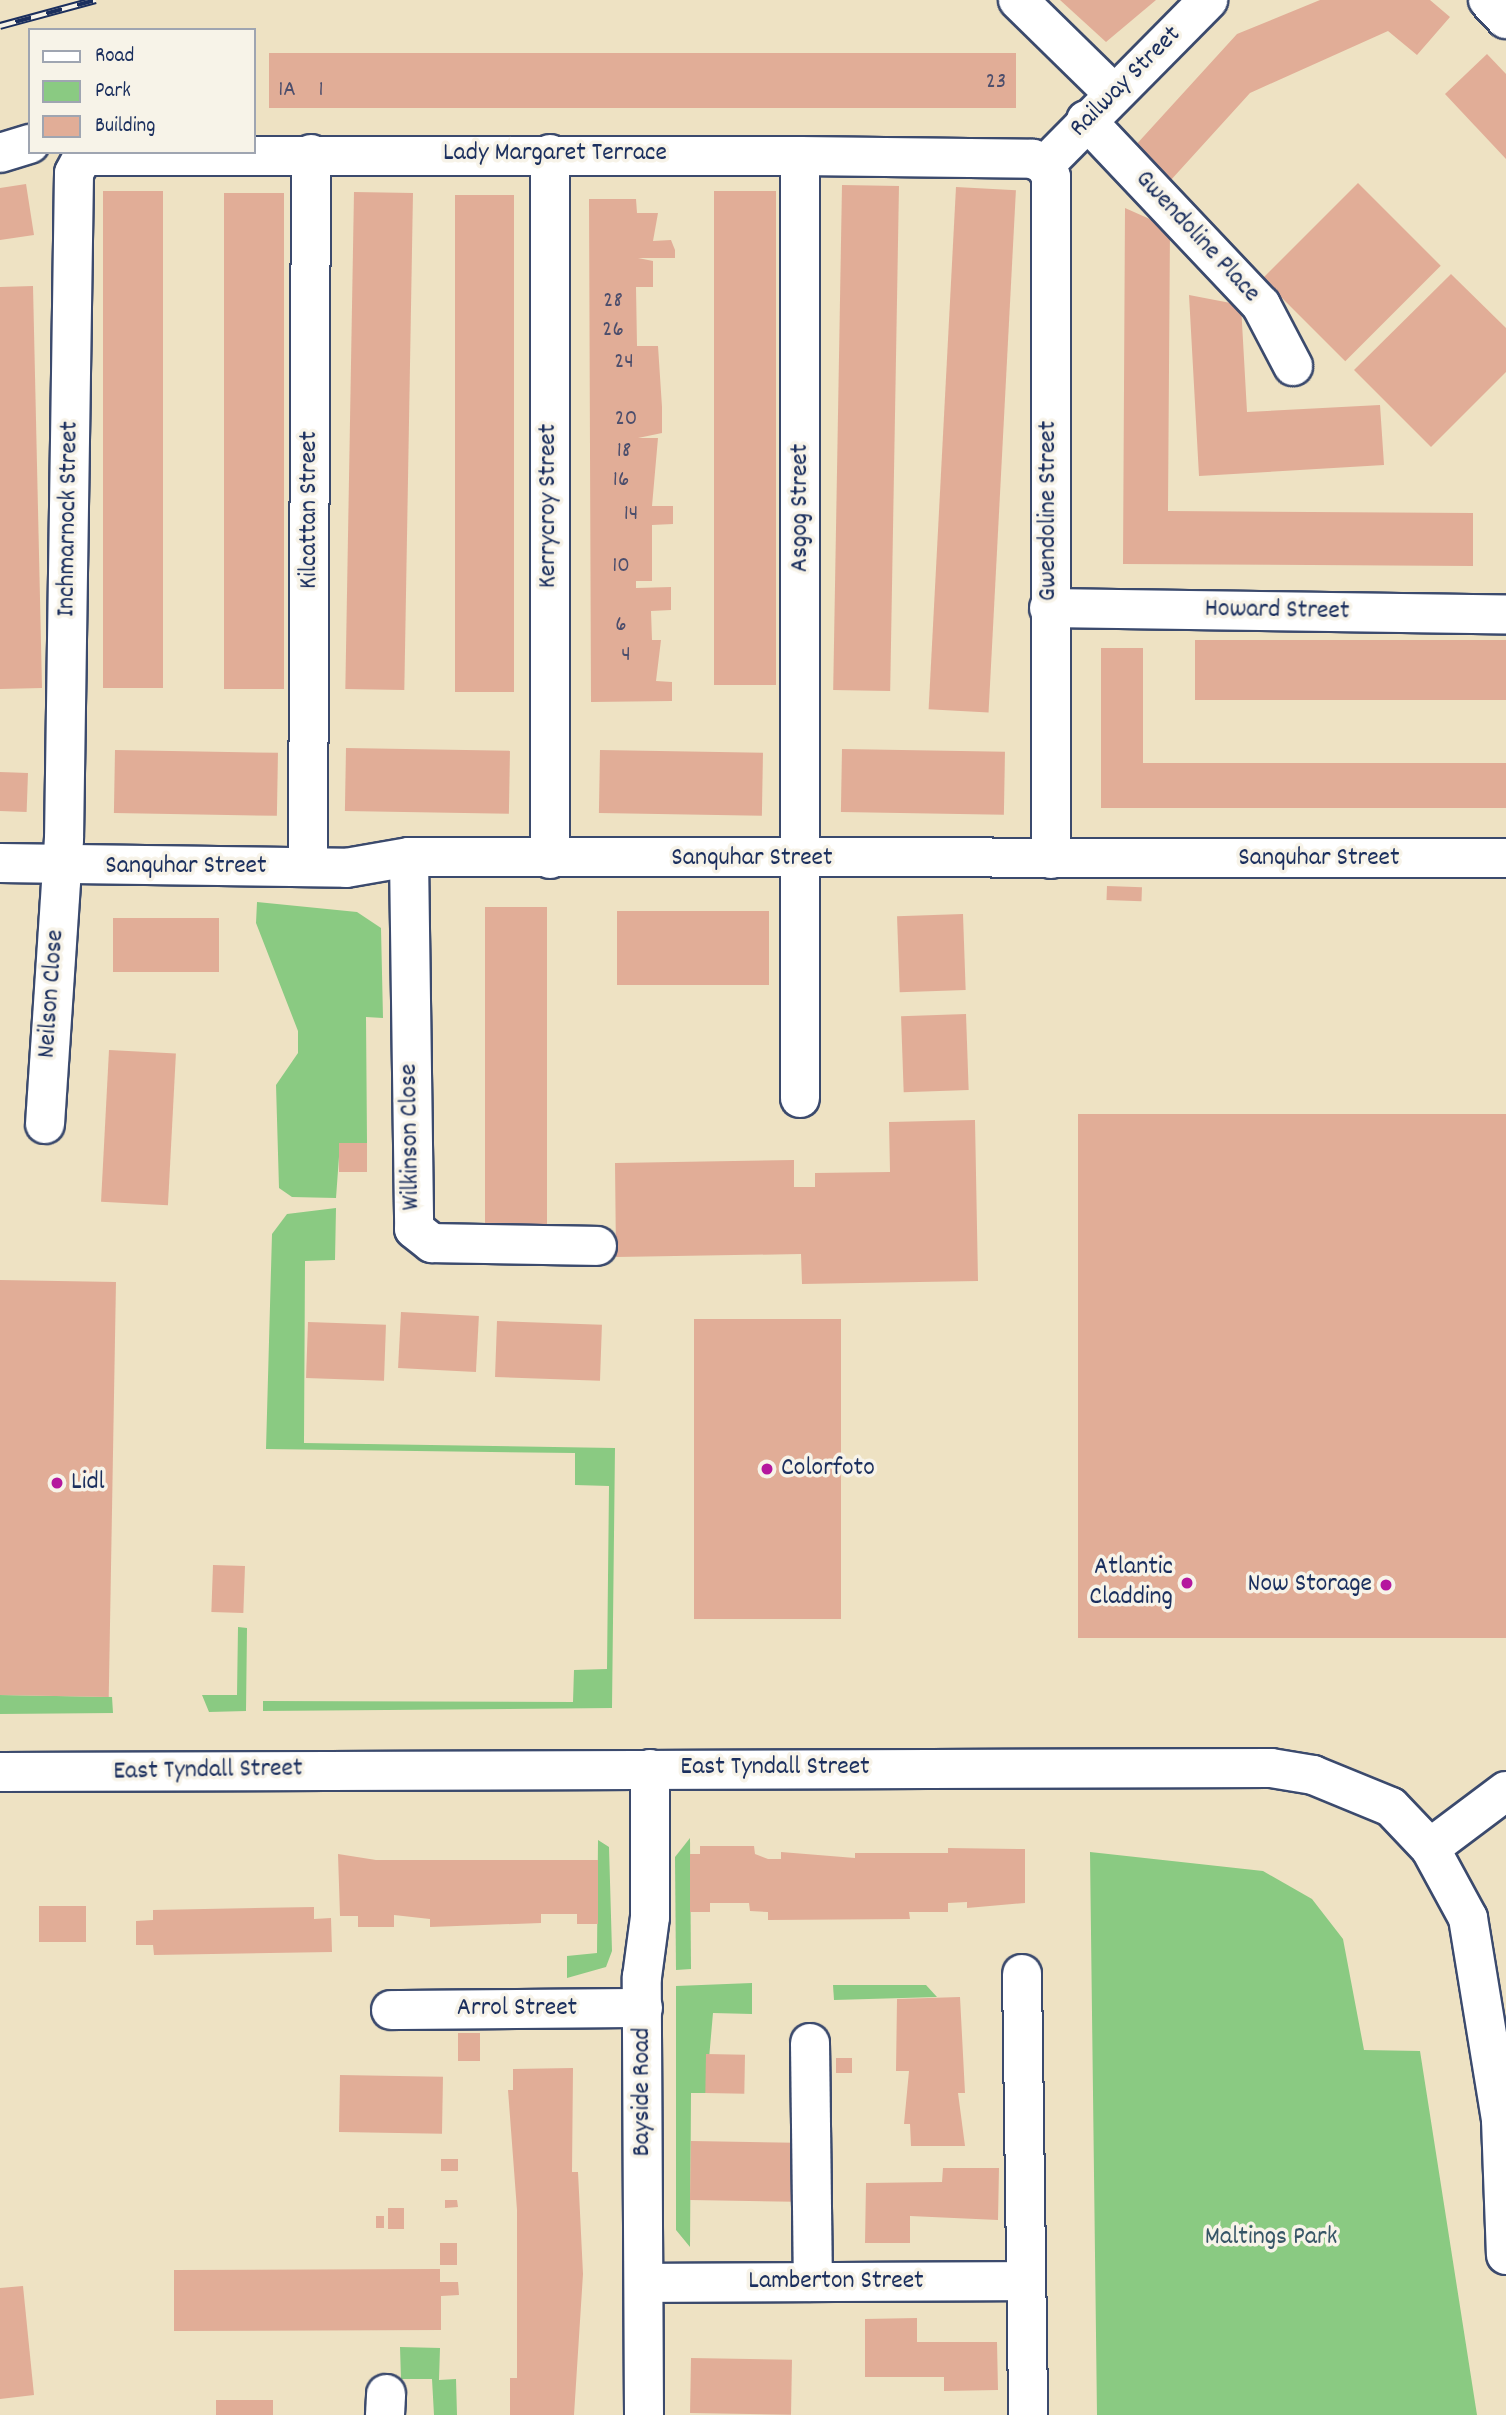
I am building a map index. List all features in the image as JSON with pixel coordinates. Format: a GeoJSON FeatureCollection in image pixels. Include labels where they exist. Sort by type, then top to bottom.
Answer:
{"type":"FeatureCollection","features":[{"type":"Feature","properties":{"kind":"street"},"geometry":{"type":"LineString","coordinates":[[1018,0],[1112,92]]}},
{"type":"Feature","properties":{"kind":"street","name":"Railway Street"},"geometry":{"type":"LineString","coordinates":[[1045,165],[1112,92],[1208,0]]}},
{"type":"Feature","properties":{"kind":"street"},"geometry":{"type":"LineString","coordinates":[[1488,0],[1506,19]]}},
{"type":"Feature","properties":{"kind":"street","name":"Gwendoline Place"},"geometry":{"type":"LineString","coordinates":[[1086,120],[1261,304],[1293,366]]}},
{"type":"Feature","properties":{"kind":"street","name":"Lady Margaret Terrace"},"geometry":{"type":"LineString","coordinates":[[78,160],[311,154],[550,154],[1033,159],[1045,165]]}},
{"type":"Feature","properties":{"kind":"street","name":"Kilcattan Street"},"geometry":{"type":"LineString","coordinates":[[308,867],[311,154]]}},
{"type":"Feature","properties":{"kind":"street","name":"Kerrycroy Street"},"geometry":{"type":"LineString","coordinates":[[550,154],[550,859]]}},
{"type":"Feature","properties":{"kind":"street","name":"Asgog Street"},"geometry":{"type":"LineString","coordinates":[[800,156],[800,1098]]}},
{"type":"Feature","properties":{"kind":"street","name":"Inchmarnock Street"},"geometry":{"type":"LineString","coordinates":[[60,864],[78,160]]}},
{"type":"Feature","properties":{"kind":"street","name":"Gwendoline Street"},"geometry":{"type":"LineString","coordinates":[[1045,165],[1051,177],[1051,859]]}},
{"type":"Feature","properties":{"kind":"street","name":"Howard Street"},"geometry":{"type":"LineString","coordinates":[[1049,608],[1506,614]]}},
{"type":"Feature","properties":{"kind":"street","name":"Sanquhar Street"},"geometry":{"type":"LineString","coordinates":[[0,863],[308,867],[410,857],[1506,858]]}},
{"type":"Feature","properties":{"kind":"street","name":"Wilkinson Close"},"geometry":{"type":"LineString","coordinates":[[410,857],[414,1228],[432,1243],[597,1246]]}},
{"type":"Feature","properties":{"kind":"street","name":"Neilson Close"},"geometry":{"type":"LineString","coordinates":[[44,1124],[60,864]]}},
{"type":"Feature","properties":{"kind":"street","name":"East Tyndall Street"},"geometry":{"type":"LineString","coordinates":[[0,1772],[1271,1768],[1357,1789],[1391,1807],[1430,1848],[1468,1918],[1481,1975],[1501,2120],[1506,2255]]}},
{"type":"Feature","properties":{"kind":"street","name":"Bayside Road"},"geometry":{"type":"LineString","coordinates":[[644,2415],[643,2008],[650,1769]]}},
{"type":"Feature","properties":{"kind":"street"},"geometry":{"type":"LineString","coordinates":[[1430,1848],[1506,1791]]}},
{"type":"Feature","properties":{"kind":"street"},"geometry":{"type":"LineString","coordinates":[[1022,1974],[1028,2415]]}},
{"type":"Feature","properties":{"kind":"street","name":"Arrol Street"},"geometry":{"type":"LineString","coordinates":[[391,2010],[643,2008]]}},
{"type":"Feature","properties":{"kind":"street"},"geometry":{"type":"LineString","coordinates":[[810,2043],[813,2282]]}},
{"type":"Feature","properties":{"kind":"street","name":"Lamberton Street"},"geometry":{"type":"LineString","coordinates":[[645,2283],[1026,2281]]}},
{"type":"Feature","properties":{"kind":"green space"},"geometry":{"type":"Polygon","coordinates":[[[257,902],[357,912],[381,928],[383,1018],[366,1017],[367,1143],[340,1143],[336,1198],[292,1197],[279,1188],[276,1085],[298,1053],[298,1031],[256,923],[257,902]]]}},
{"type":"Feature","properties":{"kind":"green space"},"geometry":{"type":"Polygon","coordinates":[[[336,1208],[335,1260],[305,1261],[304,1443],[615,1448],[612,1708],[263,1711],[263,1701],[573,1702],[574,1670],[607,1669],[609,1486],[575,1485],[575,1453],[266,1449],[272,1234],[287,1214],[336,1208]]]}},
{"type":"Feature","properties":{"kind":"green space"},"geometry":{"type":"Polygon","coordinates":[[[238,1627],[247,1628],[246,1711],[209,1712],[202,1695],[237,1695],[238,1627]]]}},
{"type":"Feature","properties":{"kind":"green space"},"geometry":{"type":"Polygon","coordinates":[[[0,1695],[112,1697],[113,1713],[0,1714],[0,1695]]]}},
{"type":"Feature","properties":{"kind":"green space"},"geometry":{"type":"Polygon","coordinates":[[[690,1838],[691,1969],[676,1970],[675,1857],[690,1838]]]}},
{"type":"Feature","properties":{"kind":"green space"},"geometry":{"type":"Polygon","coordinates":[[[598,1840],[609,1847],[612,1951],[606,1967],[567,1978],[567,1956],[597,1953],[598,1840]]]}},
{"type":"Feature","properties":{"kind":"green space","name":"Maltings Park"},"geometry":{"type":"Polygon","coordinates":[[[1090,1852],[1263,1871],[1312,1899],[1343,1939],[1364,2050],[1420,2051],[1477,2415],[1097,2415],[1090,1852]]]}},
{"type":"Feature","properties":{"kind":"green space"},"geometry":{"type":"Polygon","coordinates":[[[752,1983],[752,2014],[713,2013],[706,2093],[691,2093],[690,2247],[676,2230],[676,1986],[752,1983]]]}},
{"type":"Feature","properties":{"kind":"green space"},"geometry":{"type":"Polygon","coordinates":[[[833,1985],[926,1985],[937,1997],[834,2000],[833,1985]]]}},
{"type":"Feature","properties":{"kind":"green space"},"geometry":{"type":"Polygon","coordinates":[[[400,2347],[440,2348],[439,2380],[456,2379],[457,2415],[434,2415],[432,2379],[401,2379],[400,2347]]]}},
{"type":"Feature","properties":{"kind":"building"},"geometry":{"type":"Polygon","coordinates":[[[1060,0],[1156,0],[1106,42],[1060,0]]]}},
{"type":"Feature","properties":{"kind":"building"},"geometry":{"type":"Polygon","coordinates":[[[1320,0],[1430,0],[1450,17],[1417,55],[1388,31],[1250,93],[1170,181],[1134,147],[1237,34],[1320,0]]]}},
{"type":"Feature","properties":{"kind":"building"},"geometry":{"type":"Polygon","coordinates":[[[269,53],[1016,53],[1016,108],[269,108],[269,53]]]}},
{"type":"Feature","properties":{"kind":"building"},"geometry":{"type":"Polygon","coordinates":[[[1487,54],[1506,74],[1506,159],[1445,94],[1487,54]]]}},
{"type":"Feature","properties":{"kind":"building"},"geometry":{"type":"Polygon","coordinates":[[[1358,183],[1441,266],[1345,361],[1263,278],[1358,183]]]}},
{"type":"Feature","properties":{"kind":"building"},"geometry":{"type":"Polygon","coordinates":[[[26,184],[34,235],[0,240],[0,188],[26,184]]]}},
{"type":"Feature","properties":{"kind":"building"},"geometry":{"type":"Polygon","coordinates":[[[842,185],[899,186],[890,691],[833,690],[842,185]]]}},
{"type":"Feature","properties":{"kind":"building"},"geometry":{"type":"Polygon","coordinates":[[[956,187],[1016,190],[989,712],[929,709],[956,187]]]}},
{"type":"Feature","properties":{"kind":"building"},"geometry":{"type":"Polygon","coordinates":[[[103,191],[163,191],[163,688],[103,688],[103,191]]]}},
{"type":"Feature","properties":{"kind":"building"},"geometry":{"type":"Polygon","coordinates":[[[714,191],[776,191],[776,685],[714,685],[714,191]]]}},
{"type":"Feature","properties":{"kind":"building"},"geometry":{"type":"Polygon","coordinates":[[[354,192],[413,193],[404,690],[345,689],[354,192]]]}},
{"type":"Feature","properties":{"kind":"building"},"geometry":{"type":"Polygon","coordinates":[[[224,193],[284,193],[284,689],[224,689],[224,193]]]}},
{"type":"Feature","properties":{"kind":"building"},"geometry":{"type":"Polygon","coordinates":[[[455,195],[514,195],[514,692],[455,692],[455,195]]]}},
{"type":"Feature","properties":{"kind":"building"},"geometry":{"type":"Polygon","coordinates":[[[589,199],[636,199],[637,213],[658,213],[653,241],[671,240],[675,250],[675,258],[638,258],[653,261],[653,287],[636,287],[637,346],[658,346],[662,407],[662,433],[638,438],[658,438],[652,506],[673,506],[673,524],[652,525],[652,581],[636,581],[636,588],[671,587],[671,610],[651,611],[652,640],[661,640],[656,681],[672,682],[672,701],[591,702],[589,199]]]}},
{"type":"Feature","properties":{"kind":"building"},"geometry":{"type":"Polygon","coordinates":[[[1125,208],[1170,228],[1168,511],[1473,513],[1473,566],[1123,564],[1125,208]]]}},
{"type":"Feature","properties":{"kind":"building"},"geometry":{"type":"Polygon","coordinates":[[[1451,274],[1506,328],[1506,372],[1431,447],[1354,370],[1451,274]]]}},
{"type":"Feature","properties":{"kind":"building"},"geometry":{"type":"Polygon","coordinates":[[[33,286],[42,688],[0,689],[0,287],[33,286]]]}},
{"type":"Feature","properties":{"kind":"building"},"geometry":{"type":"Polygon","coordinates":[[[1189,295],[1241,305],[1247,412],[1380,405],[1384,465],[1199,476],[1189,295]]]}},
{"type":"Feature","properties":{"kind":"building"},"geometry":{"type":"Polygon","coordinates":[[[1195,640],[1506,640],[1506,700],[1195,700],[1195,640]]]}},
{"type":"Feature","properties":{"kind":"building"},"geometry":{"type":"Polygon","coordinates":[[[1101,648],[1143,648],[1143,763],[1506,763],[1506,808],[1101,808],[1101,648]]]}},
{"type":"Feature","properties":{"kind":"building"},"geometry":{"type":"Polygon","coordinates":[[[346,748],[510,751],[509,814],[345,811],[346,748]]]}},
{"type":"Feature","properties":{"kind":"building"},"geometry":{"type":"Polygon","coordinates":[[[842,749],[1005,752],[1004,815],[841,812],[842,749]]]}},
{"type":"Feature","properties":{"kind":"building"},"geometry":{"type":"Polygon","coordinates":[[[115,750],[278,753],[277,816],[114,813],[115,750]]]}},
{"type":"Feature","properties":{"kind":"building"},"geometry":{"type":"Polygon","coordinates":[[[600,750],[763,753],[762,816],[599,813],[600,750]]]}},
{"type":"Feature","properties":{"kind":"building"},"geometry":{"type":"Polygon","coordinates":[[[0,772],[28,773],[27,812],[0,811],[0,772]]]}},
{"type":"Feature","properties":{"kind":"building"},"geometry":{"type":"Polygon","coordinates":[[[1107,886],[1142,887],[1141,901],[1107,900],[1107,886]]]}},
{"type":"Feature","properties":{"kind":"building"},"geometry":{"type":"Polygon","coordinates":[[[485,907],[547,907],[547,1239],[485,1239],[485,907]]]}},
{"type":"Feature","properties":{"kind":"building"},"geometry":{"type":"Polygon","coordinates":[[[617,911],[769,911],[769,985],[617,985],[617,911]]]}},
{"type":"Feature","properties":{"kind":"building"},"geometry":{"type":"Polygon","coordinates":[[[963,914],[966,990],[900,992],[897,916],[963,914]]]}},
{"type":"Feature","properties":{"kind":"building"},"geometry":{"type":"Polygon","coordinates":[[[113,918],[219,918],[219,972],[113,972],[113,918]]]}},
{"type":"Feature","properties":{"kind":"building"},"geometry":{"type":"Polygon","coordinates":[[[966,1014],[969,1090],[904,1092],[901,1016],[966,1014]]]}},
{"type":"Feature","properties":{"kind":"building"},"geometry":{"type":"Polygon","coordinates":[[[109,1050],[176,1054],[168,1205],[101,1202],[109,1050]]]}},
{"type":"Feature","properties":{"kind":"building"},"geometry":{"type":"Polygon","coordinates":[[[1078,1114],[1506,1114],[1506,1638],[1078,1638],[1078,1114]]]}},
{"type":"Feature","properties":{"kind":"building"},"geometry":{"type":"Polygon","coordinates":[[[975,1120],[978,1281],[802,1284],[801,1254],[616,1257],[615,1163],[794,1160],[794,1187],[815,1187],[815,1173],[890,1172],[889,1122],[975,1120]]]}},
{"type":"Feature","properties":{"kind":"building"},"geometry":{"type":"Polygon","coordinates":[[[339,1143],[367,1143],[367,1172],[339,1172],[339,1143]]]}},
{"type":"Feature","properties":{"kind":"building","name":"Lidl"},"geometry":{"type":"Polygon","coordinates":[[[0,1280],[116,1282],[109,1697],[0,1695],[0,1280]]]}},
{"type":"Feature","properties":{"kind":"building"},"geometry":{"type":"Polygon","coordinates":[[[401,1312],[479,1316],[476,1372],[398,1368],[401,1312]]]}},
{"type":"Feature","properties":{"kind":"building","name":"Colorfoto"},"geometry":{"type":"Polygon","coordinates":[[[694,1319],[841,1319],[841,1619],[694,1619],[694,1319]]]}},
{"type":"Feature","properties":{"kind":"building"},"geometry":{"type":"Polygon","coordinates":[[[497,1321],[602,1325],[600,1381],[495,1377],[497,1321]]]}},
{"type":"Feature","properties":{"kind":"building"},"geometry":{"type":"Polygon","coordinates":[[[308,1322],[386,1325],[384,1381],[306,1378],[308,1322]]]}},
{"type":"Feature","properties":{"kind":"building"},"geometry":{"type":"Polygon","coordinates":[[[213,1565],[245,1566],[243,1613],[211,1612],[213,1565]]]}},
{"type":"Feature","properties":{"kind":"building"},"geometry":{"type":"Polygon","coordinates":[[[700,1846],[754,1846],[755,1854],[768,1859],[781,1859],[781,1852],[855,1858],[855,1853],[948,1853],[948,1848],[1025,1849],[1025,1903],[967,1908],[967,1902],[948,1903],[948,1912],[909,1912],[910,1919],[768,1920],[768,1912],[750,1911],[749,1903],[710,1903],[710,1912],[690,1912],[690,1854],[700,1854],[700,1846]]]}},
{"type":"Feature","properties":{"kind":"building"},"geometry":{"type":"Polygon","coordinates":[[[338,1854],[376,1860],[598,1860],[598,1924],[577,1924],[577,1914],[541,1914],[541,1923],[430,1927],[430,1919],[394,1915],[394,1927],[358,1927],[358,1916],[340,1916],[338,1854]]]}},
{"type":"Feature","properties":{"kind":"building"},"geometry":{"type":"Polygon","coordinates":[[[39,1906],[86,1906],[86,1942],[39,1942],[39,1906]]]}},
{"type":"Feature","properties":{"kind":"building"},"geometry":{"type":"Polygon","coordinates":[[[314,1907],[314,1919],[331,1918],[332,1952],[154,1955],[153,1945],[136,1945],[136,1921],[153,1920],[153,1910],[314,1907]]]}},
{"type":"Feature","properties":{"kind":"building"},"geometry":{"type":"Polygon","coordinates":[[[960,1997],[965,2093],[958,2093],[965,2146],[911,2146],[910,2124],[904,2124],[909,2071],[896,2071],[897,1999],[960,1997]]]}},
{"type":"Feature","properties":{"kind":"building"},"geometry":{"type":"Polygon","coordinates":[[[458,2033],[480,2033],[480,2061],[458,2061],[458,2033]]]}},
{"type":"Feature","properties":{"kind":"building"},"geometry":{"type":"Polygon","coordinates":[[[706,2054],[745,2055],[744,2094],[705,2093],[706,2054]]]}},
{"type":"Feature","properties":{"kind":"building"},"geometry":{"type":"Polygon","coordinates":[[[836,2058],[852,2058],[852,2073],[836,2073],[836,2058]]]}},
{"type":"Feature","properties":{"kind":"building"},"geometry":{"type":"Polygon","coordinates":[[[573,2068],[572,2172],[578,2172],[583,2274],[574,2415],[510,2415],[510,2378],[517,2378],[517,2210],[508,2090],[513,2090],[513,2069],[573,2068]]]}},
{"type":"Feature","properties":{"kind":"building"},"geometry":{"type":"Polygon","coordinates":[[[340,2075],[443,2077],[442,2134],[339,2132],[340,2075]]]}},
{"type":"Feature","properties":{"kind":"building"},"geometry":{"type":"Polygon","coordinates":[[[691,2141],[795,2143],[794,2202],[690,2200],[691,2141]]]}},
{"type":"Feature","properties":{"kind":"building"},"geometry":{"type":"Polygon","coordinates":[[[441,2159],[458,2159],[458,2171],[441,2171],[441,2159]]]}},
{"type":"Feature","properties":{"kind":"building"},"geometry":{"type":"Polygon","coordinates":[[[943,2168],[999,2168],[998,2220],[910,2216],[910,2243],[865,2243],[866,2183],[942,2182],[943,2168]]]}},
{"type":"Feature","properties":{"kind":"building"},"geometry":{"type":"Polygon","coordinates":[[[445,2200],[457,2200],[458,2207],[445,2208],[445,2200]]]}},
{"type":"Feature","properties":{"kind":"building"},"geometry":{"type":"Polygon","coordinates":[[[388,2208],[404,2208],[404,2229],[388,2229],[388,2208]]]}},
{"type":"Feature","properties":{"kind":"building"},"geometry":{"type":"Polygon","coordinates":[[[376,2216],[384,2216],[384,2228],[376,2228],[376,2216]]]}},
{"type":"Feature","properties":{"kind":"building"},"geometry":{"type":"Polygon","coordinates":[[[440,2243],[457,2243],[457,2265],[440,2265],[440,2243]]]}},
{"type":"Feature","properties":{"kind":"building"},"geometry":{"type":"Polygon","coordinates":[[[440,2269],[440,2282],[458,2282],[459,2295],[441,2296],[441,2330],[174,2331],[174,2270],[440,2269]]]}},
{"type":"Feature","properties":{"kind":"building"},"geometry":{"type":"Polygon","coordinates":[[[23,2286],[34,2395],[0,2399],[0,2288],[23,2286]]]}},
{"type":"Feature","properties":{"kind":"building"},"geometry":{"type":"Polygon","coordinates":[[[917,2318],[917,2342],[997,2342],[998,2390],[944,2391],[944,2377],[865,2377],[865,2319],[917,2318]]]}},
{"type":"Feature","properties":{"kind":"building"},"geometry":{"type":"Polygon","coordinates":[[[691,2358],[792,2360],[791,2415],[690,2413],[691,2358]]]}},
{"type":"Feature","properties":{"kind":"building"},"geometry":{"type":"Polygon","coordinates":[[[216,2400],[273,2400],[273,2415],[216,2415],[216,2400]]]}},
{"type":"Feature","properties":{"kind":"railway"},"geometry":{"type":"LineString","coordinates":[[0,26],[96,0]]}},
{"type":"Feature","properties":{"kind":"place","name":"Colorfoto"},"geometry":{"type":"Point","coordinates":[767,1469]}},
{"type":"Feature","properties":{"kind":"place","name":"Lidl"},"geometry":{"type":"Point","coordinates":[57,1483]}},
{"type":"Feature","properties":{"kind":"place","name":"Atlantic Cladding"},"geometry":{"type":"Point","coordinates":[1187,1583]}},
{"type":"Feature","properties":{"kind":"place","name":"Now Storage"},"geometry":{"type":"Point","coordinates":[1386,1585]}}]}
